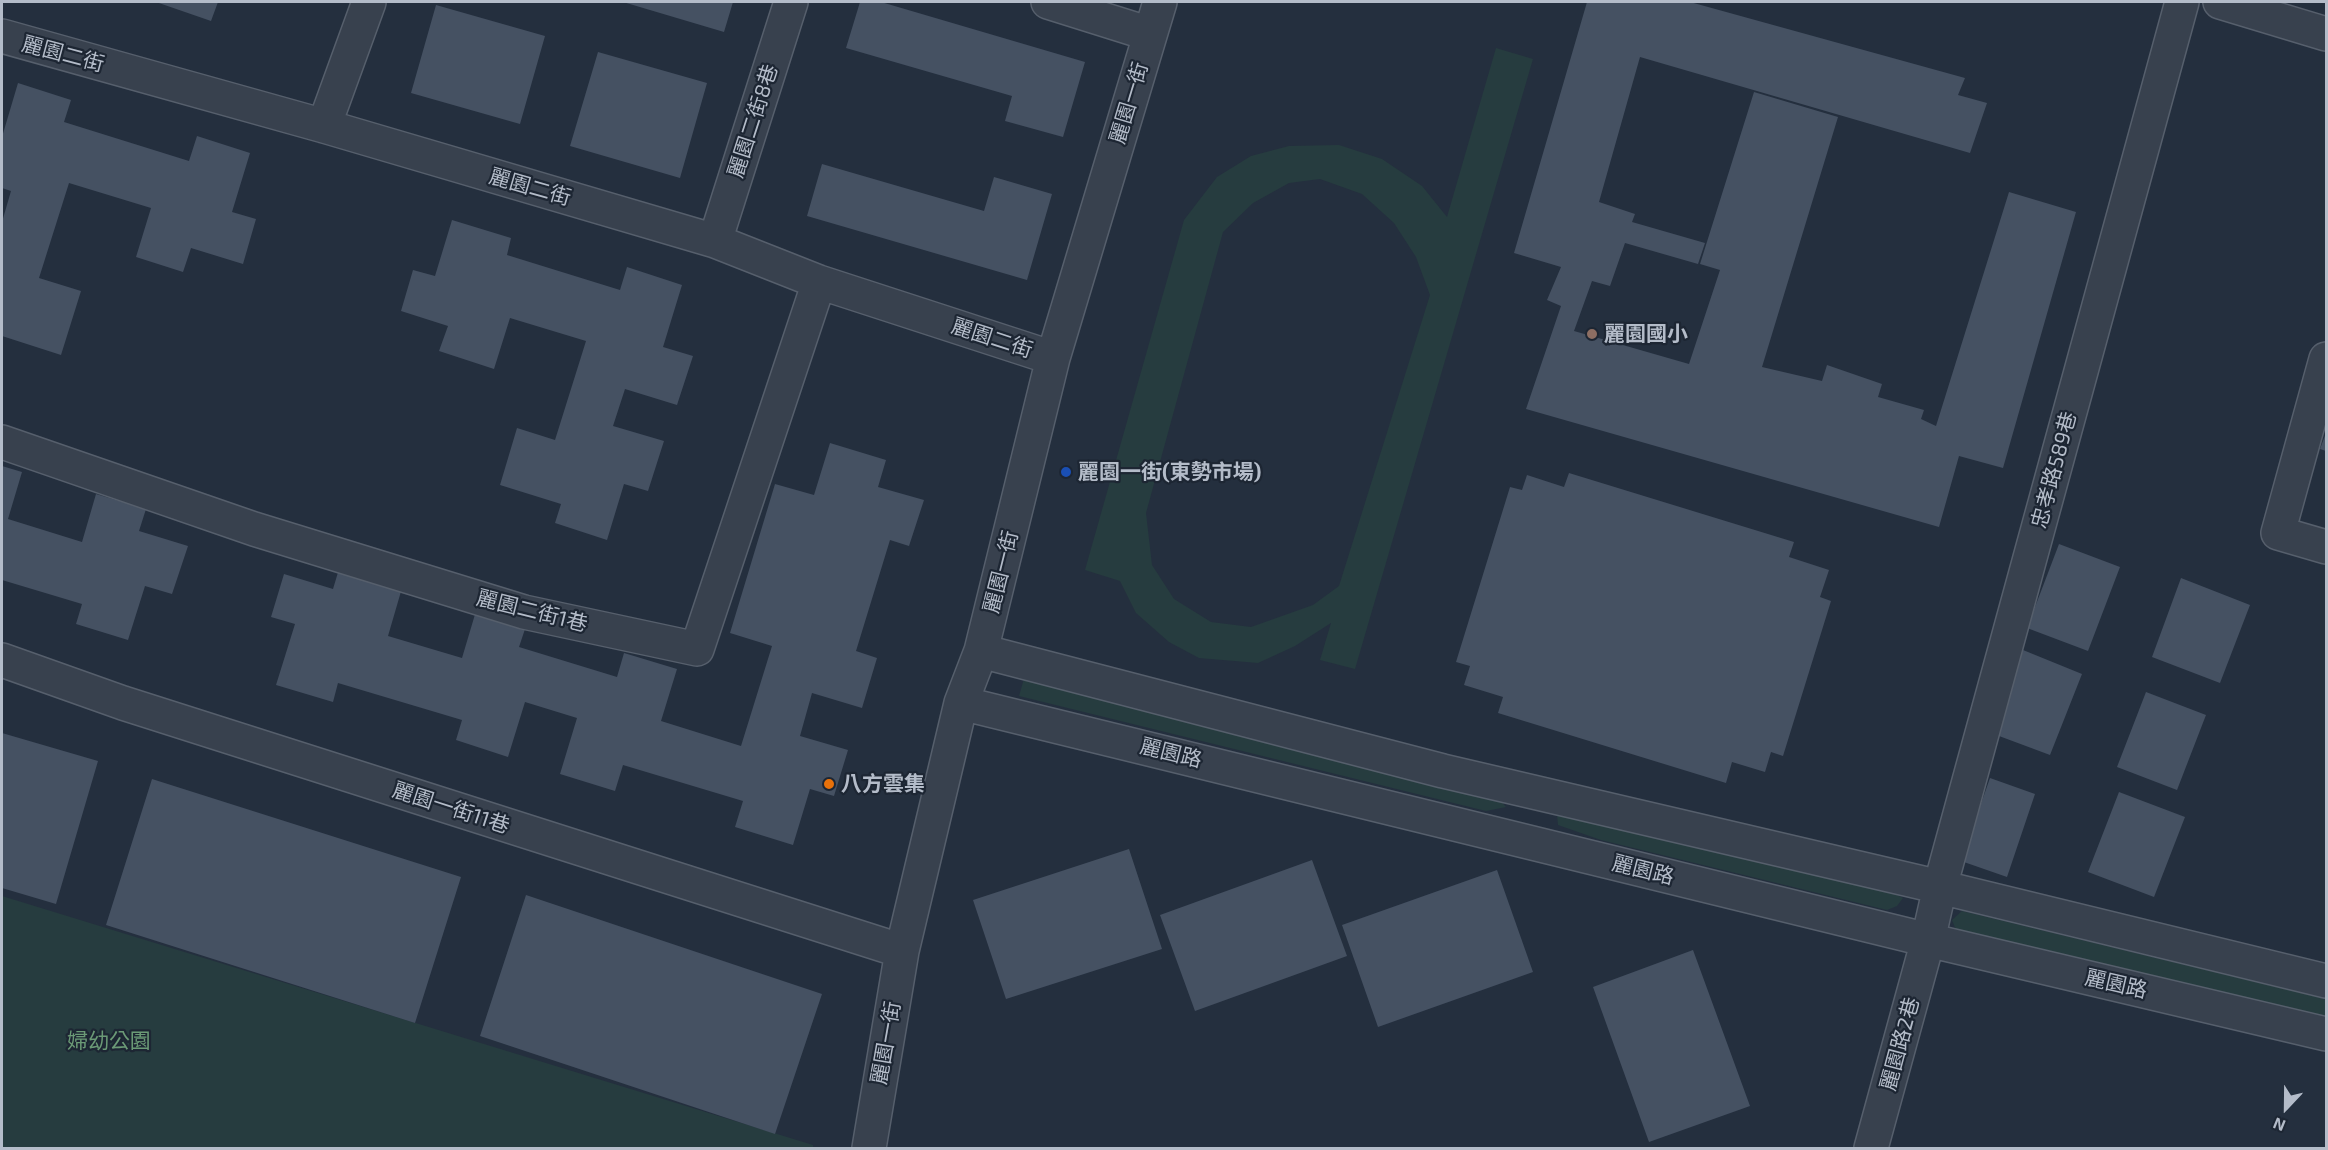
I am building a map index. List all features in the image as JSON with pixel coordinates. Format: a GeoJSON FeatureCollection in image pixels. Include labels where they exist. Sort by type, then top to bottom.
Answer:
{"type":"FeatureCollection","features":[{"type":"Feature","properties":{"kind":"street"},"geometry":{"type":"LineString","coordinates":[[324,126],[369,2]]}},
{"type":"Feature","properties":{"kind":"street","name":"麗園二街8巷"},"geometry":{"type":"LineString","coordinates":[[715,241],[791,2]]}},
{"type":"Feature","properties":{"kind":"street"},"geometry":{"type":"LineString","coordinates":[[1048,2],[1150,34]]}},
{"type":"Feature","properties":{"kind":"street","name":"麗園一街"},"geometry":{"type":"LineString","coordinates":[[869,1149],[902,951],[961,703],[981,651],[1053,358],[1160,2]]}},
{"type":"Feature","properties":{"kind":"street","name":"忠孝路589巷"},"geometry":{"type":"LineString","coordinates":[[1928,940],[1940,887],[2182,2]]}},
{"type":"Feature","properties":{"kind":"street"},"geometry":{"type":"LineString","coordinates":[[2220,2],[2326,34]]}},
{"type":"Feature","properties":{"kind":"street","name":"麗園二街"},"geometry":{"type":"LineString","coordinates":[[2,36],[324,126],[715,241],[819,282],[1053,358]]}},
{"type":"Feature","properties":{"kind":"street","name":"麗園二街1巷"},"geometry":{"type":"LineString","coordinates":[[2,442],[254,529],[524,612],[697,649],[819,282]]}},
{"type":"Feature","properties":{"kind":"street"},"geometry":{"type":"LineString","coordinates":[[2326,359],[2278,532],[2326,547]]}},
{"type":"Feature","properties":{"kind":"street"},"geometry":{"type":"LineString","coordinates":[[981,651],[1443,771],[1940,887],[2326,981]]}},
{"type":"Feature","properties":{"kind":"street","name":"麗園一街11巷"},"geometry":{"type":"LineString","coordinates":[[2,660],[123,703],[902,951]]}},
{"type":"Feature","properties":{"kind":"street","name":"麗園路"},"geometry":{"type":"LineString","coordinates":[[961,703],[1928,940],[2326,1034]]}},
{"type":"Feature","properties":{"kind":"street","name":"麗園路2巷"},"geometry":{"type":"LineString","coordinates":[[1871,1149],[1928,940]]}},
{"type":"Feature","properties":{"kind":"green space"},"geometry":{"type":"Polygon","coordinates":[[[1496,48],[1533,59],[1355,669],[1320,660],[1331,623],[1295,646],[1258,663],[1199,658],[1169,642],[1136,613],[1120,581],[1085,570],[1184,220],[1217,177],[1251,156],[1289,146],[1339,145],[1382,159],[1422,186],[1447,217],[1496,48]],[[1320,179],[1289,183],[1253,203],[1223,232],[1146,513],[1152,565],[1174,599],[1211,622],[1251,627],[1313,605],[1339,586],[1430,295],[1416,257],[1394,223],[1362,194],[1320,179]]]}},
{"type":"Feature","properties":{"kind":"green space"},"geometry":{"type":"Polygon","coordinates":[[[1025,675],[1494,793],[1506,807],[1486,811],[1019,696],[1025,675]]]}},
{"type":"Feature","properties":{"kind":"green space"},"geometry":{"type":"Polygon","coordinates":[[[1557,814],[1885,889],[1903,898],[1897,906],[1887,910],[1601,840],[1558,825],[1557,814]]]}},
{"type":"Feature","properties":{"kind":"green space","name":"婦幼公園"},"geometry":{"type":"Polygon","coordinates":[[[2,896],[813,1145],[813,1148],[2,1148],[2,896]]]}},
{"type":"Feature","properties":{"kind":"green space"},"geometry":{"type":"Polygon","coordinates":[[[1962,911],[2326,999],[2326,1018],[1956,930],[1952,920],[1962,911]]]}},
{"type":"Feature","properties":{"kind":"building"},"geometry":{"type":"Polygon","coordinates":[[[156,2],[218,2],[211,21],[156,2]]]}},
{"type":"Feature","properties":{"kind":"building"},"geometry":{"type":"Polygon","coordinates":[[[623,2],[733,2],[724,32],[623,2]]]}},
{"type":"Feature","properties":{"kind":"building"},"geometry":{"type":"Polygon","coordinates":[[[860,2],[881,2],[1085,62],[1063,137],[1005,121],[1012,96],[846,48],[860,2]]]}},
{"type":"Feature","properties":{"kind":"building"},"geometry":{"type":"Polygon","coordinates":[[[1587,2],[1690,2],[1965,78],[1958,95],[1987,103],[1970,153],[1640,57],[1599,202],[1635,214],[1632,222],[1705,243],[1698,264],[1625,243],[1610,286],[1592,281],[1574,331],[1689,364],[1720,270],[1700,264],[1754,92],[1838,117],[1762,367],[1822,381],[1827,365],[1882,384],[1878,397],[1924,410],[1921,419],[1936,426],[2009,192],[2076,212],[2003,468],[1959,456],[1939,527],[1526,409],[1561,306],[1547,300],[1561,267],[1514,253],[1587,2]]]}},
{"type":"Feature","properties":{"kind":"building"},"geometry":{"type":"Polygon","coordinates":[[[436,5],[545,36],[520,124],[411,93],[436,5]]]}},
{"type":"Feature","properties":{"kind":"building"},"geometry":{"type":"Polygon","coordinates":[[[598,52],[707,83],[680,178],[570,146],[598,52]]]}},
{"type":"Feature","properties":{"kind":"building"},"geometry":{"type":"Polygon","coordinates":[[[18,83],[71,100],[64,122],[189,161],[197,136],[250,153],[232,212],[256,219],[243,264],[191,248],[183,272],[136,257],[151,208],[69,183],[39,278],[81,291],[61,355],[2,336],[2,222],[11,191],[2,188],[2,137],[18,83]]]}},
{"type":"Feature","properties":{"kind":"building"},"geometry":{"type":"Polygon","coordinates":[[[822,164],[984,211],[994,177],[1052,194],[1027,280],[807,216],[822,164]]]}},
{"type":"Feature","properties":{"kind":"building"},"geometry":{"type":"Polygon","coordinates":[[[452,220],[511,238],[507,255],[620,290],[627,267],[682,285],[663,347],[693,356],[677,405],[625,389],[613,426],[664,441],[648,491],[624,484],[607,540],[555,523],[561,504],[500,485],[517,428],[555,440],[586,341],[510,318],[494,369],[439,351],[448,326],[401,311],[413,270],[435,276],[452,220]]]}},
{"type":"Feature","properties":{"kind":"building"},"geometry":{"type":"Polygon","coordinates":[[[2326,433],[2326,451],[2320,449],[2326,433]]]}},
{"type":"Feature","properties":{"kind":"building"},"geometry":{"type":"Polygon","coordinates":[[[830,443],[886,460],[878,487],[924,500],[909,546],[890,540],[856,651],[877,658],[862,708],[812,693],[800,736],[848,750],[834,796],[810,789],[793,845],[735,827],[743,801],[623,765],[615,791],[560,774],[577,718],[525,702],[508,757],[456,740],[462,720],[338,683],[333,702],[276,685],[295,624],[271,617],[284,574],[333,589],[339,569],[402,588],[388,636],[462,658],[476,611],[526,626],[519,647],[617,677],[624,653],[677,669],[661,721],[741,746],[772,646],[730,633],[775,484],[814,495],[830,443]]]}},
{"type":"Feature","properties":{"kind":"building"},"geometry":{"type":"Polygon","coordinates":[[[2,466],[22,472],[8,519],[82,542],[96,494],[146,509],[139,531],[188,546],[172,594],[145,586],[128,640],[76,624],[82,604],[2,580],[2,466]]]}},
{"type":"Feature","properties":{"kind":"building"},"geometry":{"type":"Polygon","coordinates":[[[1569,473],[1794,542],[1789,557],[1829,570],[1820,597],[1831,601],[1783,756],[1771,752],[1765,772],[1732,762],[1726,783],[1498,713],[1503,697],[1464,685],[1470,666],[1456,662],[1510,487],[1522,490],[1527,475],[1564,487],[1569,473]]]}},
{"type":"Feature","properties":{"kind":"building"},"geometry":{"type":"Polygon","coordinates":[[[2059,544],[2120,567],[2088,651],[2027,628],[2059,544]]]}},
{"type":"Feature","properties":{"kind":"building"},"geometry":{"type":"Polygon","coordinates":[[[2181,578],[2250,605],[2220,683],[2152,657],[2181,578]]]}},
{"type":"Feature","properties":{"kind":"building"},"geometry":{"type":"Polygon","coordinates":[[[2023,650],[2082,674],[2050,755],[1991,733],[2023,650]]]}},
{"type":"Feature","properties":{"kind":"building"},"geometry":{"type":"Polygon","coordinates":[[[2146,692],[2206,715],[2177,790],[2117,767],[2146,692]]]}},
{"type":"Feature","properties":{"kind":"building"},"geometry":{"type":"Polygon","coordinates":[[[2,733],[98,761],[56,904],[2,888],[2,733]]]}},
{"type":"Feature","properties":{"kind":"building"},"geometry":{"type":"Polygon","coordinates":[[[1990,778],[2035,794],[2007,877],[1961,861],[1990,778]]]}},
{"type":"Feature","properties":{"kind":"building"},"geometry":{"type":"Polygon","coordinates":[[[152,779],[461,877],[415,1023],[106,925],[152,779]]]}},
{"type":"Feature","properties":{"kind":"building"},"geometry":{"type":"Polygon","coordinates":[[[2119,792],[2185,817],[2154,897],[2088,872],[2119,792]]]}},
{"type":"Feature","properties":{"kind":"building"},"geometry":{"type":"Polygon","coordinates":[[[1129,849],[1162,949],[1006,999],[973,900],[1129,849]]]}},
{"type":"Feature","properties":{"kind":"building"},"geometry":{"type":"Polygon","coordinates":[[[1312,860],[1347,956],[1195,1011],[1160,915],[1312,860]]]}},
{"type":"Feature","properties":{"kind":"building"},"geometry":{"type":"Polygon","coordinates":[[[1497,870],[1533,972],[1378,1027],[1342,925],[1497,870]]]}},
{"type":"Feature","properties":{"kind":"building"},"geometry":{"type":"Polygon","coordinates":[[[526,895],[822,994],[775,1134],[480,1036],[526,895]]]}},
{"type":"Feature","properties":{"kind":"building"},"geometry":{"type":"Polygon","coordinates":[[[1693,950],[1750,1106],[1649,1142],[1593,987],[1693,950]]]}},
{"type":"Feature","properties":{"kind":"place","name":"麗園國小"},"geometry":{"type":"Point","coordinates":[1592,334]}},
{"type":"Feature","properties":{"kind":"place","name":"麗園一街(東勢市場)"},"geometry":{"type":"Point","coordinates":[1066,472]}},
{"type":"Feature","properties":{"kind":"place","name":"八方雲集"},"geometry":{"type":"Point","coordinates":[829,784]}}]}
